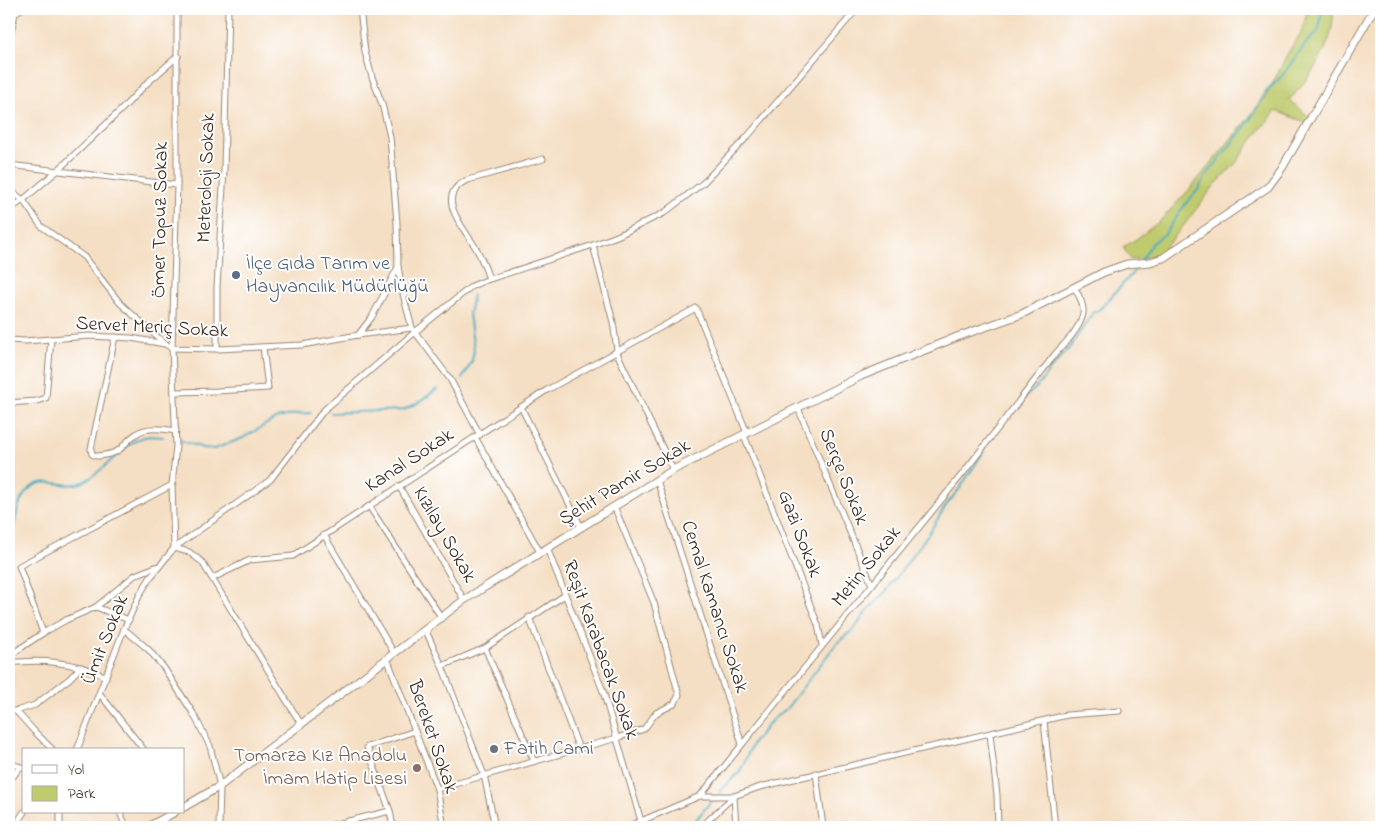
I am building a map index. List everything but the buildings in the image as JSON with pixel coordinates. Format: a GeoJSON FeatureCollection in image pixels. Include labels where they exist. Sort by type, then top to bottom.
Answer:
{"type":"FeatureCollection","features":[{"type":"Feature","properties":{"kind":"street"},"geometry":{"type":"LineString","coordinates":[[9,36],[10,23],[15,11],[21,9]]}},
{"type":"Feature","properties":{"kind":"street","name":"Ömer Topuz Sokak"},"geometry":{"type":"LineString","coordinates":[[174,548],[172,485],[176,431],[172,348],[177,186],[177,9]]}},
{"type":"Feature","properties":{"kind":"street","name":"Meteroloji Sokak"},"geometry":{"type":"LineString","coordinates":[[217,349],[217,286],[224,170],[228,9]]}},
{"type":"Feature","properties":{"kind":"street"},"geometry":{"type":"LineString","coordinates":[[360,9],[365,52],[382,104],[390,137],[397,223],[398,267],[404,298],[414,330],[450,379],[540,552]]}},
{"type":"Feature","properties":{"kind":"street","name":"Ümit Sokak"},"geometry":{"type":"LineString","coordinates":[[78,748],[124,629],[140,594],[174,548],[270,480],[324,410],[414,330],[472,286],[617,236],[664,213],[703,183],[775,106],[856,9]]}},
{"type":"Feature","properties":{"kind":"street","name":"Şehit Pamir Sokak"},"geometry":{"type":"LineString","coordinates":[[185,806],[220,786],[464,600],[673,470],[869,373],[1022,314],[1104,272],[1127,264],[1150,262],[1163,258],[1268,187],[1282,168],[1374,9]]}},
{"type":"Feature","properties":{"kind":"street"},"geometry":{"type":"LineString","coordinates":[[9,210],[57,171],[146,84],[178,56]]}},
{"type":"Feature","properties":{"kind":"street"},"geometry":{"type":"LineString","coordinates":[[486,280],[478,251],[455,215],[452,206],[453,192],[468,180],[543,159]]}},
{"type":"Feature","properties":{"kind":"street"},"geometry":{"type":"LineString","coordinates":[[9,165],[177,186]]}},
{"type":"Feature","properties":{"kind":"street"},"geometry":{"type":"LineString","coordinates":[[9,189],[23,200],[41,226],[84,256],[120,303],[164,344]]}},
{"type":"Feature","properties":{"kind":"street"},"geometry":{"type":"LineString","coordinates":[[593,245],[612,322],[617,351],[673,470]]}},
{"type":"Feature","properties":{"kind":"street"},"geometry":{"type":"LineString","coordinates":[[358,335],[372,317],[398,267]]}},
{"type":"Feature","properties":{"kind":"street","name":"Metin Sokak"},"geometry":{"type":"LineString","coordinates":[[627,827],[700,796],[964,472],[1072,334],[1083,316],[1081,300],[1074,287]]}},
{"type":"Feature","properties":{"kind":"street","name":"Kanal Sokak"},"geometry":{"type":"LineString","coordinates":[[213,578],[250,560],[293,556],[547,390],[696,308]]}},
{"type":"Feature","properties":{"kind":"street","name":"Gazi Sokak"},"geometry":{"type":"LineString","coordinates":[[696,308],[818,625],[822,646]]}},
{"type":"Feature","properties":{"kind":"street","name":"Servet Meriç Sokak"},"geometry":{"type":"LineString","coordinates":[[9,340],[25,341],[89,336],[115,337],[164,344],[172,348],[217,349],[302,345],[358,335],[414,330]]}},
{"type":"Feature","properties":{"kind":"street"},"geometry":{"type":"LineString","coordinates":[[115,337],[90,449],[92,454],[98,456],[116,453],[137,433],[143,431],[162,429],[176,431]]}},
{"type":"Feature","properties":{"kind":"street"},"geometry":{"type":"LineString","coordinates":[[9,404],[37,401],[46,398],[51,339]]}},
{"type":"Feature","properties":{"kind":"street"},"geometry":{"type":"LineString","coordinates":[[174,392],[268,388],[263,347]]}},
{"type":"Feature","properties":{"kind":"street"},"geometry":{"type":"LineString","coordinates":[[521,407],[581,526]]}},
{"type":"Feature","properties":{"kind":"street","name":"Serçe Sokak"},"geometry":{"type":"LineString","coordinates":[[798,408],[872,585]]}},
{"type":"Feature","properties":{"kind":"street","name":"Cemal Kamancı Sokak"},"geometry":{"type":"LineString","coordinates":[[657,480],[742,744]]}},
{"type":"Feature","properties":{"kind":"street"},"geometry":{"type":"LineString","coordinates":[[43,632],[19,566],[172,485]]}},
{"type":"Feature","properties":{"kind":"street","name":"Kızılay Sokak"},"geometry":{"type":"LineString","coordinates":[[399,486],[464,600]]}},
{"type":"Feature","properties":{"kind":"street"},"geometry":{"type":"LineString","coordinates":[[369,506],[441,617]]}},
{"type":"Feature","properties":{"kind":"street"},"geometry":{"type":"LineString","coordinates":[[436,789],[644,729],[656,714],[674,704],[679,695],[654,603],[614,506]]}},
{"type":"Feature","properties":{"kind":"street"},"geometry":{"type":"LineString","coordinates":[[324,535],[394,653]]}},
{"type":"Feature","properties":{"kind":"street"},"geometry":{"type":"LineString","coordinates":[[174,548],[189,552],[202,562],[301,724]]}},
{"type":"Feature","properties":{"kind":"street","name":"Reşit Karabacak Sokak"},"geometry":{"type":"LineString","coordinates":[[547,548],[603,690],[641,821]]}},
{"type":"Feature","properties":{"kind":"street"},"geometry":{"type":"LineString","coordinates":[[9,656],[43,632],[96,607],[135,575],[160,565]]}},
{"type":"Feature","properties":{"kind":"street"},"geometry":{"type":"LineString","coordinates":[[442,666],[485,648],[565,595]]}},
{"type":"Feature","properties":{"kind":"street"},"geometry":{"type":"LineString","coordinates":[[96,607],[129,620]]}},
{"type":"Feature","properties":{"kind":"street"},"geometry":{"type":"LineString","coordinates":[[529,618],[579,749]]}},
{"type":"Feature","properties":{"kind":"street"},"geometry":{"type":"LineString","coordinates":[[124,629],[148,648],[158,661],[193,713],[210,746],[220,786],[219,827]]}},
{"type":"Feature","properties":{"kind":"street"},"geometry":{"type":"LineString","coordinates":[[425,629],[442,666],[484,775],[495,827]]}},
{"type":"Feature","properties":{"kind":"street"},"geometry":{"type":"LineString","coordinates":[[485,648],[534,761]]}},
{"type":"Feature","properties":{"kind":"street","name":"Bereket Sokak"},"geometry":{"type":"LineString","coordinates":[[388,658],[436,789],[444,827]]}},
{"type":"Feature","properties":{"kind":"street"},"geometry":{"type":"LineString","coordinates":[[9,663],[22,661],[61,663],[81,667],[106,677]]}},
{"type":"Feature","properties":{"kind":"street"},"geometry":{"type":"LineString","coordinates":[[9,711],[16,711],[35,705],[70,679],[81,667]]}},
{"type":"Feature","properties":{"kind":"street"},"geometry":{"type":"LineString","coordinates":[[100,694],[142,748]]}},
{"type":"Feature","properties":{"kind":"street"},"geometry":{"type":"LineString","coordinates":[[16,711],[51,748]]}},
{"type":"Feature","properties":{"kind":"street"},"geometry":{"type":"LineString","coordinates":[[700,796],[734,796],[760,787],[816,773],[1044,721],[1067,716],[1119,711]]}},
{"type":"Feature","properties":{"kind":"street"},"geometry":{"type":"LineString","coordinates":[[1044,721],[1055,827]]}},
{"type":"Feature","properties":{"kind":"street"},"geometry":{"type":"LineString","coordinates":[[393,827],[390,811],[368,747],[415,732]]}},
{"type":"Feature","properties":{"kind":"street"},"geometry":{"type":"LineString","coordinates":[[990,734],[998,827]]}},
{"type":"Feature","properties":{"kind":"street"},"geometry":{"type":"LineString","coordinates":[[9,763],[22,768],[9,782]]}},
{"type":"Feature","properties":{"kind":"street"},"geometry":{"type":"LineString","coordinates":[[816,773],[823,827]]}},
{"type":"Feature","properties":{"kind":"street"},"geometry":{"type":"LineString","coordinates":[[701,827],[734,796]]}},
{"type":"Feature","properties":{"kind":"street"},"geometry":{"type":"LineString","coordinates":[[734,796],[736,827]]}},
{"type":"Feature","properties":{"kind":"street"},"geometry":{"type":"LineString","coordinates":[[324,827],[390,811]]}},
{"type":"Feature","properties":{"kind":"street"},"geometry":{"type":"LineString","coordinates":[[17,827],[23,814]]}},
{"type":"Feature","properties":{"kind":"street"},"geometry":{"type":"LineString","coordinates":[[60,814],[60,827]]}},
{"type":"Feature","properties":{"kind":"street"},"geometry":{"type":"LineString","coordinates":[[121,814],[126,827]]}},
{"type":"Feature","properties":{"kind":"street"},"geometry":{"type":"LineString","coordinates":[[148,827],[171,814]]}},
{"type":"Feature","properties":{"kind":"green space"},"geometry":{"type":"Polygon","coordinates":[[[1308,9],[1333,9],[1332,30],[1324,51],[1308,77],[1289,100],[1312,119],[1310,124],[1276,111],[1236,163],[1214,186],[1161,252],[1150,257],[1131,260],[1123,247],[1159,222],[1189,190],[1265,98],[1288,53],[1302,31],[1308,9]]]}},
{"type":"Feature","properties":{"kind":"waterway"},"geometry":{"type":"LineString","coordinates":[[1141,261],[1152,243],[1165,234],[1186,203],[1198,190],[1206,176],[1249,121],[1266,92],[1281,77],[1307,42],[1317,33],[1322,9]]}},
{"type":"Feature","properties":{"kind":"waterway"},"geometry":{"type":"LineString","coordinates":[[1023,399],[1037,387],[1069,348],[1093,313],[1101,308],[1138,265]]}},
{"type":"Feature","properties":{"kind":"waterway"},"geometry":{"type":"LineString","coordinates":[[462,379],[472,361],[474,350],[469,314],[473,295]]}},
{"type":"Feature","properties":{"kind":"waterway"},"geometry":{"type":"LineString","coordinates":[[331,413],[404,410],[421,401],[437,389]]}},
{"type":"Feature","properties":{"kind":"waterway"},"geometry":{"type":"LineString","coordinates":[[176,439],[203,448],[214,449],[243,438],[277,418],[311,413]]}},
{"type":"Feature","properties":{"kind":"waterway"},"geometry":{"type":"LineString","coordinates":[[9,543],[20,502],[28,490],[35,485],[48,482],[69,485],[83,482],[91,478],[136,441],[146,436],[163,437]]}},
{"type":"Feature","properties":{"kind":"waterway"},"geometry":{"type":"LineString","coordinates":[[719,792],[740,771],[753,743],[772,720],[786,709],[837,643],[855,628],[867,611],[885,593],[929,533],[984,451]]}},
{"type":"Feature","properties":{"kind":"waterway"},"geometry":{"type":"LineString","coordinates":[[690,827],[712,800]]}},
{"type":"Feature","properties":{"kind":"place","name":"İlçe Gıda Tarım ve Hayvancılık Müdürlüğü"},"geometry":{"type":"Point","coordinates":[236,275]}},
{"type":"Feature","properties":{"kind":"place","name":"Fatih Cami"},"geometry":{"type":"Point","coordinates":[494,749]}},
{"type":"Feature","properties":{"kind":"place","name":"Tomarza Kız Anadolu İmam Hatip Lisesi"},"geometry":{"type":"Point","coordinates":[417,768]}}]}
